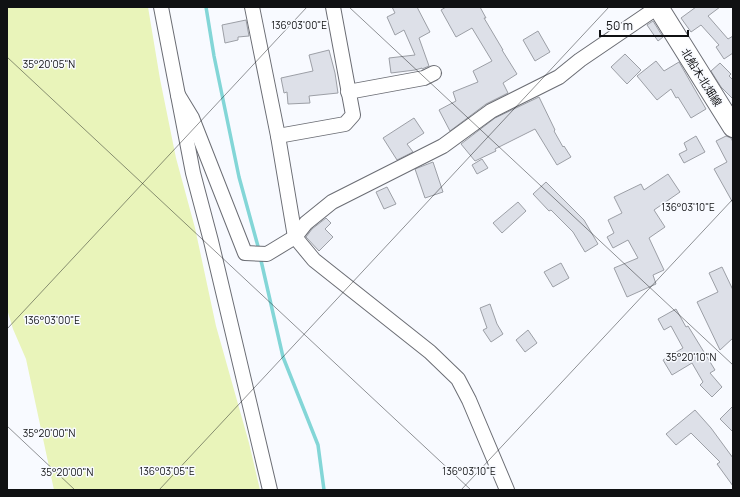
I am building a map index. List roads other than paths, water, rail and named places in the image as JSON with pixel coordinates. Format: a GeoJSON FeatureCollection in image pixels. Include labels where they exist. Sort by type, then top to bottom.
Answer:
{"type":"FeatureCollection","features":[{"type":"Feature","properties":{"kind":"main road","name":"北船木北畑線"},"geometry":{"type":"LineString","coordinates":[[658,7],[733,127]]}},
{"type":"Feature","properties":{"kind":"street"},"geometry":{"type":"LineString","coordinates":[[161,7],[193,173],[211,241],[270,490]]}},
{"type":"Feature","properties":{"kind":"street"},"geometry":{"type":"LineString","coordinates":[[252,7],[278,136],[295,237],[314,260],[430,352],[458,379],[469,400],[507,490]]}},
{"type":"Feature","properties":{"kind":"street"},"geometry":{"type":"LineString","coordinates":[[278,136],[345,124],[352,115],[333,7]]}},
{"type":"Feature","properties":{"kind":"street"},"geometry":{"type":"LineString","coordinates":[[178,94],[192,118],[246,253],[267,254],[295,237],[306,223],[332,202],[443,146],[491,111],[559,77],[580,60],[658,7]]}},
{"type":"Feature","properties":{"kind":"street"},"geometry":{"type":"LineString","coordinates":[[348,92],[424,78],[434,73]]}},
{"type":"Feature","properties":{"kind":"waterway"},"geometry":{"type":"LineString","coordinates":[[206,7],[214,56],[239,177],[259,250]]}},
{"type":"Feature","properties":{"kind":"waterway"},"geometry":{"type":"LineString","coordinates":[[260,256],[283,357],[318,445],[324,490]]}}]}
